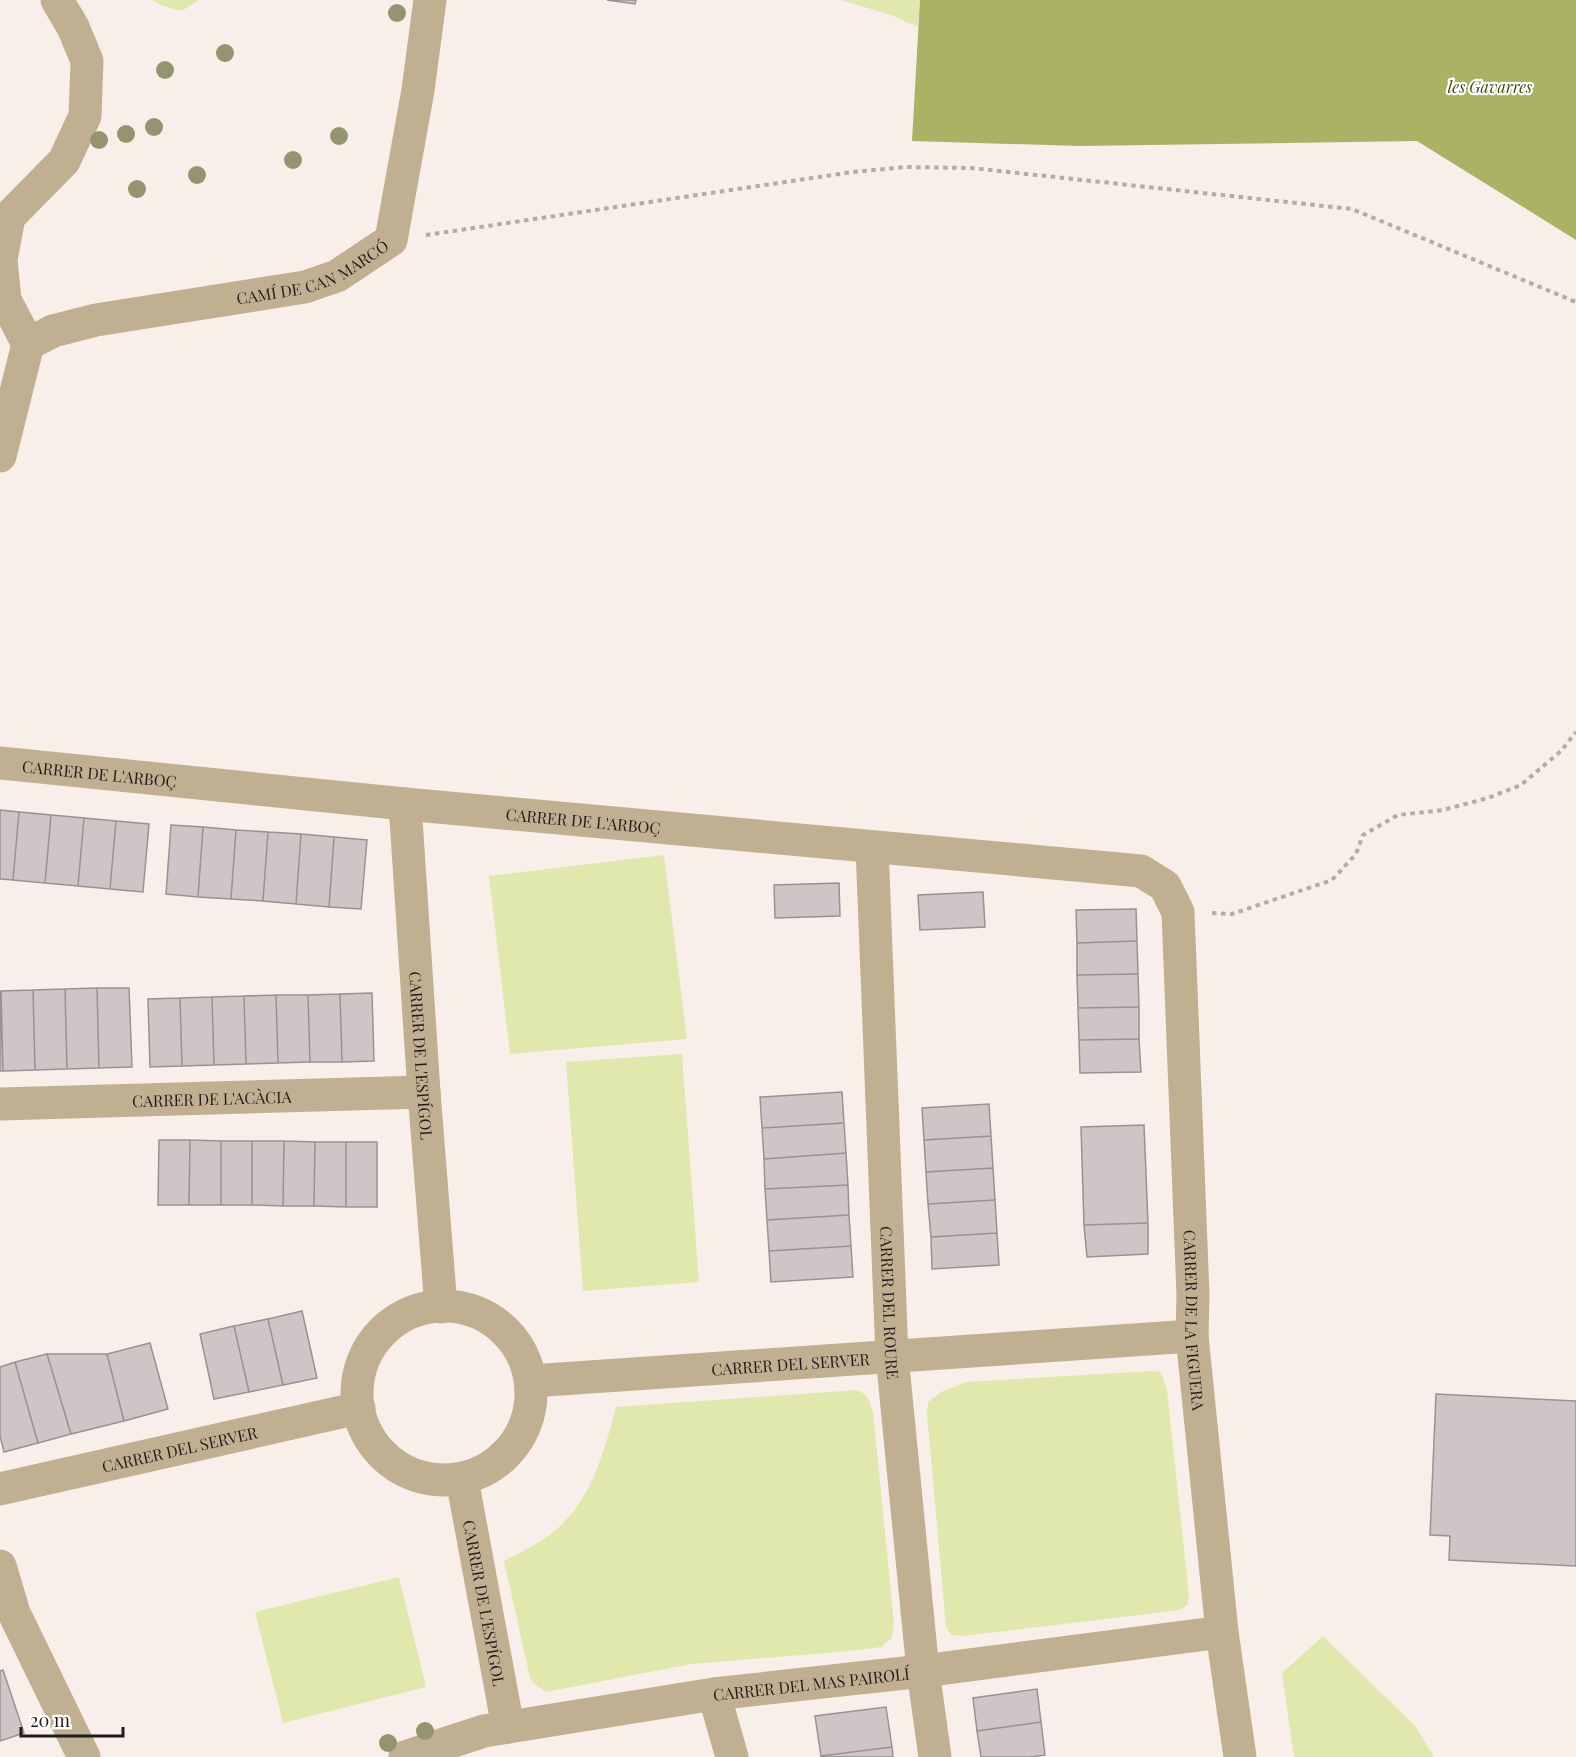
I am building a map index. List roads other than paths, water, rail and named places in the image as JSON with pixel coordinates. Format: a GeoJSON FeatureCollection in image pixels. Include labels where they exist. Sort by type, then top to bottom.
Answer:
{"type":"FeatureCollection","features":[{"type":"Feature","properties":{"kind":"street"},"geometry":{"type":"LineString","coordinates":[[0,456],[28,344],[5,300],[1,260],[9,218],[64,161],[84,116],[87,62],[73,27],[57,0]]}},
{"type":"Feature","properties":{"kind":"street","name":"CAMÍ DE CAN MARCÓ"},"geometry":{"type":"LineString","coordinates":[[28,344],[53,331],[96,320],[305,287],[337,276],[391,240],[418,90],[430,0]]}},
{"type":"Feature","properties":{"kind":"street","name":"CARRER DE L'ARBOÇ"},"geometry":{"type":"LineString","coordinates":[[0,763],[405,804],[1141,871],[1172,899]]}},
{"type":"Feature","properties":{"kind":"street","name":"CARRER DE L'ESPÍGOL"},"geometry":{"type":"LineString","coordinates":[[405,804],[441,1307]]}},
{"type":"Feature","properties":{"kind":"street","name":"CARRER DEL ROURE"},"geometry":{"type":"LineString","coordinates":[[872,847],[892,1356],[923,1671],[935,1757]]}},
{"type":"Feature","properties":{"kind":"street","name":"CARRER DE LA FIGUERA"},"geometry":{"type":"LineString","coordinates":[[1172,899],[1193,1295],[1192,1336],[1221,1632],[1240,1757]]}},
{"type":"Feature","properties":{"kind":"street","name":"CARRER DE L'ACÀCIA"},"geometry":{"type":"LineString","coordinates":[[0,1104],[424,1092]]}},
{"type":"Feature","properties":{"kind":"street"},"geometry":{"type":"LineString","coordinates":[[428,1307],[441,1307],[458,1307],[481,1314],[514,1340],[531,1381],[530,1411],[524,1428],[508,1453],[496,1464],[462,1479],[417,1476],[390,1462],[374,1445],[362,1424],[357,1394],[363,1361],[383,1330],[408,1313],[428,1307]]}},
{"type":"Feature","properties":{"kind":"street","name":"CARRER DEL SERVER"},"geometry":{"type":"LineString","coordinates":[[531,1381],[1192,1336]]}},
{"type":"Feature","properties":{"kind":"street","name":"CARRER DEL SERVER"},"geometry":{"type":"LineString","coordinates":[[0,1489],[359,1408]]}},
{"type":"Feature","properties":{"kind":"street","name":"CARRER DE L'ESPÍGOL"},"geometry":{"type":"LineString","coordinates":[[462,1479],[508,1728]]}},
{"type":"Feature","properties":{"kind":"street"},"geometry":{"type":"LineString","coordinates":[[0,1566],[7,1616],[84,1757]]}},
{"type":"Feature","properties":{"kind":"street","name":"CARRER DEL MAS PAIROLÍ"},"geometry":{"type":"LineString","coordinates":[[405,1757],[484,1731],[714,1694],[923,1671],[1221,1632]]}},
{"type":"Feature","properties":{"kind":"street"},"geometry":{"type":"LineString","coordinates":[[714,1694],[732,1757]]}},
{"type":"Feature","properties":{"kind":"park label","name":"les Gavarres"},"geometry":{"type":"Point","coordinates":[1490,86]}}]}
